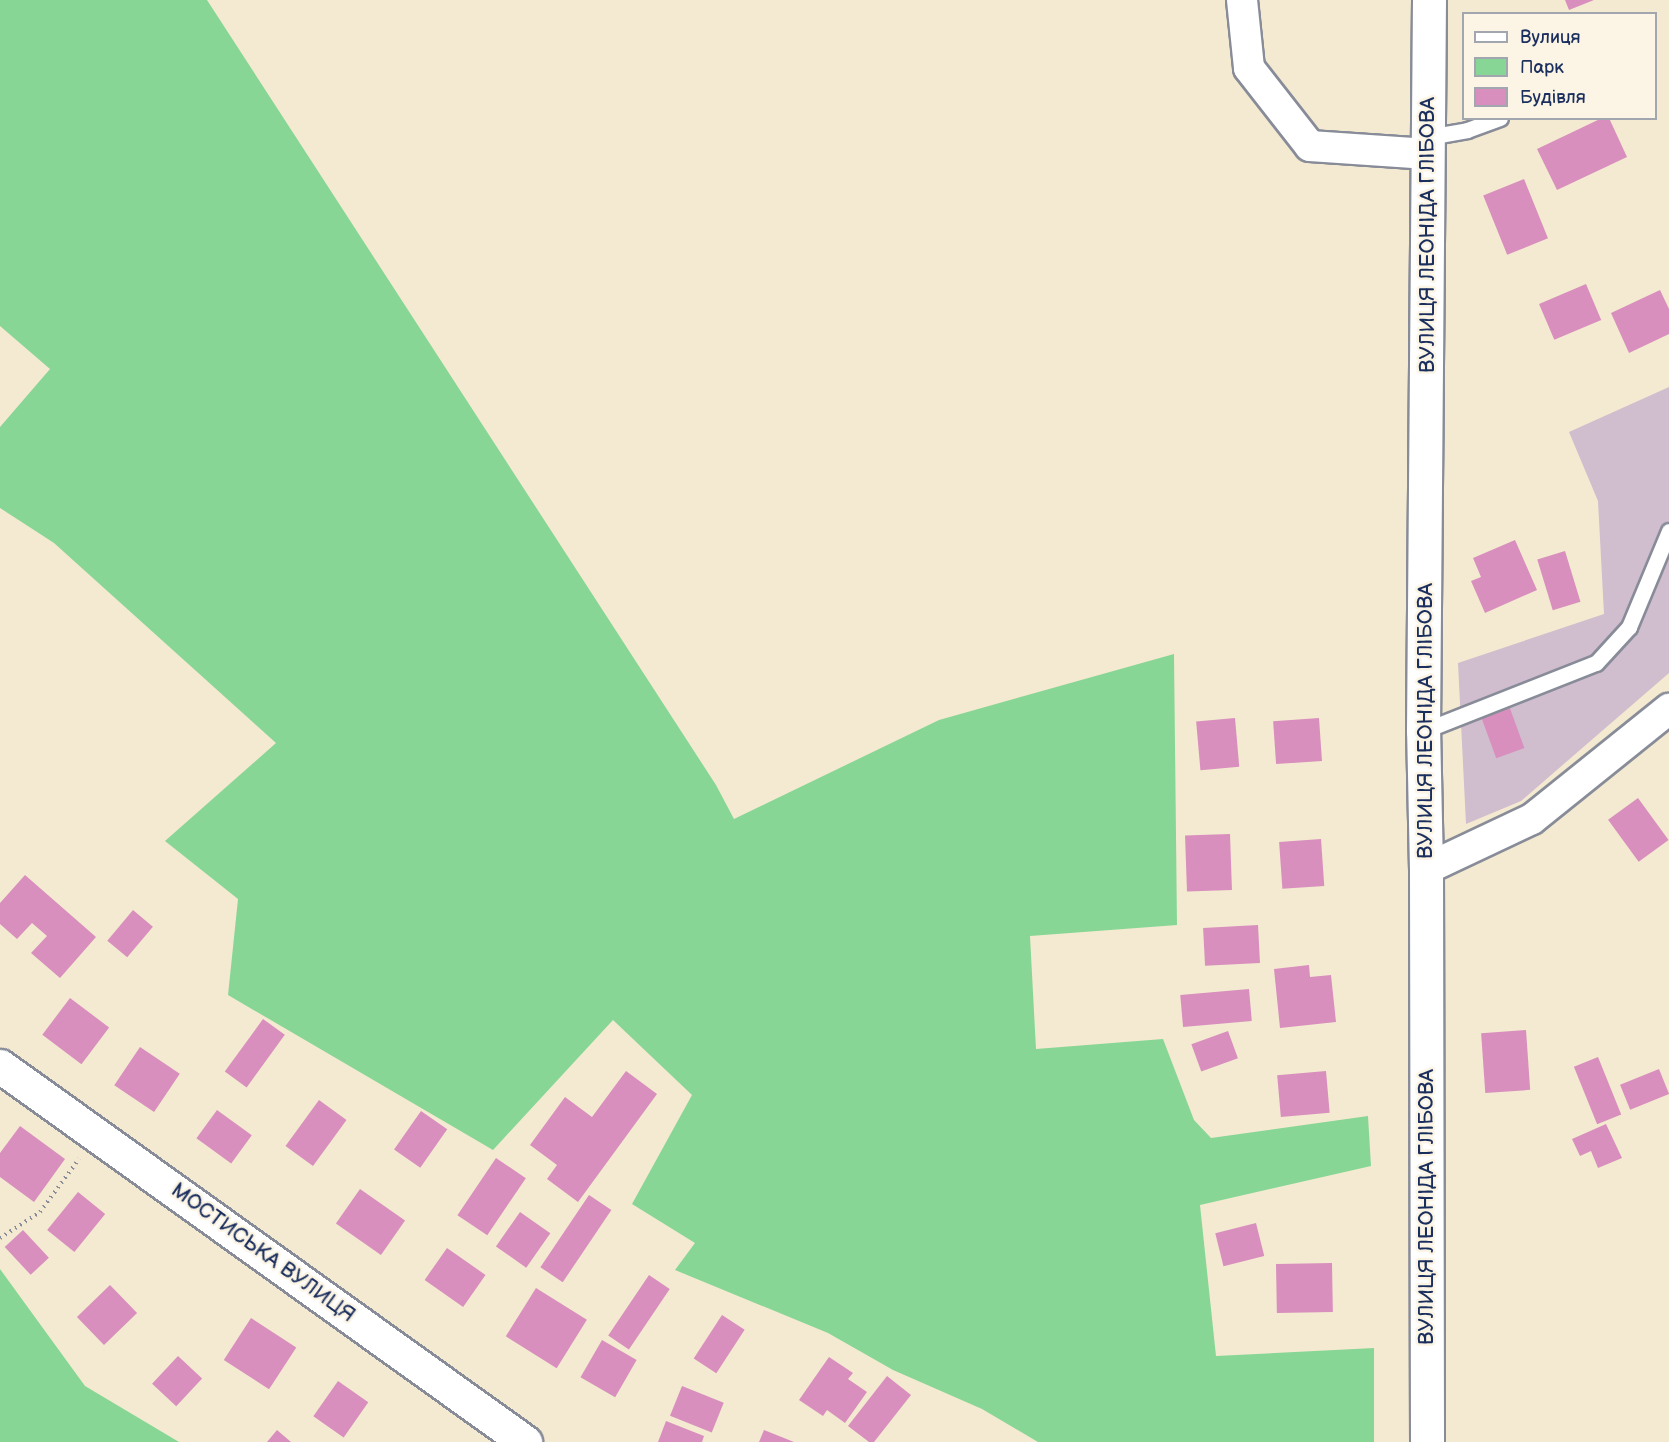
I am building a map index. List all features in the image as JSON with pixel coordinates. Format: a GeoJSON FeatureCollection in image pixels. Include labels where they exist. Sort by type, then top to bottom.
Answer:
{"type":"FeatureCollection","features":[{"type":"Feature","properties":{"kind":"main road","name":"ВУЛИЦЯ ЛЕОНІДА ГЛІБОВА"},"geometry":{"type":"LineString","coordinates":[[1427,1442],[1426,869],[1423,731],[1429,0]]}},
{"type":"Feature","properties":{"kind":"main road","name":"МОСТИСЬКА ВУЛИЦЯ"},"geometry":{"type":"LineString","coordinates":[[0,1066],[525,1442]]}},
{"type":"Feature","properties":{"kind":"street"},"geometry":{"type":"LineString","coordinates":[[1242,0],[1249,68],[1310,146],[1428,145]]}},
{"type":"Feature","properties":{"kind":"street"},"geometry":{"type":"LineString","coordinates":[[1426,869],[1533,819],[1669,709]]}},
{"type":"Feature","properties":{"kind":"lane"},"geometry":{"type":"LineString","coordinates":[[1428,145],[1494,120]]}},
{"type":"Feature","properties":{"kind":"lane"},"geometry":{"type":"LineString","coordinates":[[1423,731],[1596,663],[1629,627],[1669,531]]}},
{"type":"Feature","properties":{"kind":"path"},"geometry":{"type":"LineString","coordinates":[[0,1238],[40,1212],[97,1134]]}},
{"type":"Feature","properties":{"kind":"shaded area"},"geometry":{"type":"Polygon","coordinates":[[[1669,387],[1669,673],[1521,801],[1466,824],[1458,663],[1604,614],[1598,501],[1569,432],[1669,387]]]}},
{"type":"Feature","properties":{"kind":"green space"},"geometry":{"type":"Polygon","coordinates":[[[0,0],[207,0],[716,785],[734,819],[939,720],[1174,654],[1177,925],[1030,936],[1036,1049],[1163,1039],[1194,1120],[1211,1138],[1368,1116],[1371,1166],[1200,1205],[1216,1356],[1374,1348],[1374,1442],[1038,1442],[982,1409],[893,1370],[828,1333],[675,1270],[695,1243],[632,1204],[692,1095],[613,1020],[493,1150],[228,995],[238,899],[165,841],[276,743],[54,543],[0,508],[0,427],[50,369],[0,326],[0,0]]]}},
{"type":"Feature","properties":{"kind":"green space"},"geometry":{"type":"Polygon","coordinates":[[[0,1269],[85,1386],[179,1442],[0,1442],[0,1269]]]}},
{"type":"Feature","properties":{"kind":"building"},"geometry":{"type":"Polygon","coordinates":[[[1565,0],[1594,0],[1569,10],[1565,0]]]}},
{"type":"Feature","properties":{"kind":"building"},"geometry":{"type":"Polygon","coordinates":[[[1598,120],[1610,120],[1627,157],[1557,190],[1537,149],[1598,120]]]}},
{"type":"Feature","properties":{"kind":"building"},"geometry":{"type":"Polygon","coordinates":[[[1524,179],[1548,238],[1507,255],[1483,195],[1524,179]]]}},
{"type":"Feature","properties":{"kind":"building"},"geometry":{"type":"Polygon","coordinates":[[[1586,284],[1601,320],[1554,340],[1539,304],[1586,284]]]}},
{"type":"Feature","properties":{"kind":"building"},"geometry":{"type":"Polygon","coordinates":[[[1660,290],[1669,309],[1669,334],[1629,353],[1611,313],[1660,290]]]}},
{"type":"Feature","properties":{"kind":"building"},"geometry":{"type":"Polygon","coordinates":[[[1515,540],[1537,590],[1485,613],[1471,581],[1481,577],[1473,558],[1515,540]]]}},
{"type":"Feature","properties":{"kind":"building"},"geometry":{"type":"Polygon","coordinates":[[[1565,551],[1580,602],[1553,610],[1537,559],[1565,551]]]}},
{"type":"Feature","properties":{"kind":"building"},"geometry":{"type":"Polygon","coordinates":[[[1508,703],[1524,748],[1496,758],[1480,713],[1508,703]]]}},
{"type":"Feature","properties":{"kind":"building"},"geometry":{"type":"Polygon","coordinates":[[[1235,718],[1239,767],[1200,770],[1196,721],[1235,718]]]}},
{"type":"Feature","properties":{"kind":"building"},"geometry":{"type":"Polygon","coordinates":[[[1319,718],[1322,761],[1276,764],[1273,721],[1319,718]]]}},
{"type":"Feature","properties":{"kind":"building"},"geometry":{"type":"Polygon","coordinates":[[[1638,798],[1669,840],[1639,862],[1608,820],[1638,798]]]}},
{"type":"Feature","properties":{"kind":"building"},"geometry":{"type":"Polygon","coordinates":[[[1230,834],[1232,890],[1187,892],[1185,836],[1230,834]]]}},
{"type":"Feature","properties":{"kind":"building"},"geometry":{"type":"Polygon","coordinates":[[[1321,839],[1324,886],[1282,889],[1279,842],[1321,839]]]}},
{"type":"Feature","properties":{"kind":"building"},"geometry":{"type":"Polygon","coordinates":[[[25,875],[96,937],[60,978],[31,953],[47,936],[32,923],[17,939],[0,924],[0,903],[25,875]]]}},
{"type":"Feature","properties":{"kind":"building"},"geometry":{"type":"Polygon","coordinates":[[[133,910],[153,927],[127,957],[107,941],[133,910]]]}},
{"type":"Feature","properties":{"kind":"building"},"geometry":{"type":"Polygon","coordinates":[[[1258,925],[1260,963],[1205,966],[1203,928],[1258,925]]]}},
{"type":"Feature","properties":{"kind":"building"},"geometry":{"type":"Polygon","coordinates":[[[1309,965],[1310,977],[1331,975],[1336,1022],[1280,1028],[1274,969],[1309,965]]]}},
{"type":"Feature","properties":{"kind":"building"},"geometry":{"type":"Polygon","coordinates":[[[1249,989],[1252,1021],[1183,1027],[1180,995],[1249,989]]]}},
{"type":"Feature","properties":{"kind":"building"},"geometry":{"type":"Polygon","coordinates":[[[70,998],[109,1027],[81,1064],[42,1035],[70,998]]]}},
{"type":"Feature","properties":{"kind":"building"},"geometry":{"type":"Polygon","coordinates":[[[263,1019],[285,1035],[247,1087],[225,1072],[263,1019]]]}},
{"type":"Feature","properties":{"kind":"building"},"geometry":{"type":"Polygon","coordinates":[[[1526,1030],[1530,1090],[1485,1093],[1481,1033],[1526,1030]]]}},
{"type":"Feature","properties":{"kind":"building"},"geometry":{"type":"Polygon","coordinates":[[[1228,1031],[1238,1058],[1201,1072],[1191,1044],[1228,1031]]]}},
{"type":"Feature","properties":{"kind":"building"},"geometry":{"type":"Polygon","coordinates":[[[140,1047],[180,1074],[154,1112],[114,1085],[140,1047]]]}},
{"type":"Feature","properties":{"kind":"building"},"geometry":{"type":"Polygon","coordinates":[[[1598,1057],[1621,1114],[1597,1124],[1574,1067],[1598,1057]]]}},
{"type":"Feature","properties":{"kind":"building"},"geometry":{"type":"Polygon","coordinates":[[[1659,1069],[1669,1094],[1630,1110],[1620,1085],[1659,1069]]]}},
{"type":"Feature","properties":{"kind":"building"},"geometry":{"type":"Polygon","coordinates":[[[626,1071],[657,1094],[578,1202],[547,1179],[557,1165],[530,1145],[565,1097],[592,1117],[626,1071]]]}},
{"type":"Feature","properties":{"kind":"building"},"geometry":{"type":"Polygon","coordinates":[[[1326,1071],[1330,1113],[1281,1117],[1277,1075],[1326,1071]]]}},
{"type":"Feature","properties":{"kind":"building"},"geometry":{"type":"Polygon","coordinates":[[[319,1100],[347,1120],[313,1166],[285,1146],[319,1100]]]}},
{"type":"Feature","properties":{"kind":"building"},"geometry":{"type":"Polygon","coordinates":[[[217,1110],[252,1135],[231,1164],[196,1138],[217,1110]]]}},
{"type":"Feature","properties":{"kind":"building"},"geometry":{"type":"Polygon","coordinates":[[[421,1111],[447,1129],[420,1168],[394,1150],[421,1111]]]}},
{"type":"Feature","properties":{"kind":"building"},"geometry":{"type":"Polygon","coordinates":[[[1606,1124],[1622,1158],[1598,1168],[1591,1151],[1580,1156],[1572,1139],[1606,1124]]]}},
{"type":"Feature","properties":{"kind":"building"},"geometry":{"type":"Polygon","coordinates":[[[20,1126],[65,1159],[34,1202],[0,1177],[0,1153],[20,1126]]]}},
{"type":"Feature","properties":{"kind":"building"},"geometry":{"type":"Polygon","coordinates":[[[496,1158],[526,1178],[487,1235],[457,1215],[496,1158]]]}},
{"type":"Feature","properties":{"kind":"building"},"geometry":{"type":"Polygon","coordinates":[[[360,1189],[405,1221],[381,1255],[336,1223],[360,1189]]]}},
{"type":"Feature","properties":{"kind":"building"},"geometry":{"type":"Polygon","coordinates":[[[78,1192],[105,1214],[74,1252],[47,1230],[78,1192]]]}},
{"type":"Feature","properties":{"kind":"building"},"geometry":{"type":"Polygon","coordinates":[[[589,1195],[611,1210],[563,1282],[540,1267],[589,1195]]]}},
{"type":"Feature","properties":{"kind":"building"},"geometry":{"type":"Polygon","coordinates":[[[520,1212],[550,1233],[526,1268],[496,1246],[520,1212]]]}},
{"type":"Feature","properties":{"kind":"building"},"geometry":{"type":"Polygon","coordinates":[[[1256,1223],[1264,1256],[1223,1266],[1215,1233],[1256,1223]]]}},
{"type":"Feature","properties":{"kind":"building"},"geometry":{"type":"Polygon","coordinates":[[[23,1230],[49,1258],[31,1275],[5,1247],[23,1230]]]}},
{"type":"Feature","properties":{"kind":"building"},"geometry":{"type":"Polygon","coordinates":[[[447,1248],[486,1275],[463,1307],[425,1280],[447,1248]]]}},
{"type":"Feature","properties":{"kind":"building"},"geometry":{"type":"Polygon","coordinates":[[[1332,1263],[1333,1312],[1277,1313],[1276,1264],[1332,1263]]]}},
{"type":"Feature","properties":{"kind":"building"},"geometry":{"type":"Polygon","coordinates":[[[649,1275],[670,1289],[629,1349],[608,1336],[649,1275]]]}},
{"type":"Feature","properties":{"kind":"building"},"geometry":{"type":"Polygon","coordinates":[[[110,1285],[137,1313],[104,1345],[77,1317],[110,1285]]]}},
{"type":"Feature","properties":{"kind":"building"},"geometry":{"type":"Polygon","coordinates":[[[536,1288],[587,1320],[557,1368],[506,1336],[536,1288]]]}},
{"type":"Feature","properties":{"kind":"building"},"geometry":{"type":"Polygon","coordinates":[[[722,1315],[745,1330],[716,1373],[694,1359],[722,1315]]]}},
{"type":"Feature","properties":{"kind":"building"},"geometry":{"type":"Polygon","coordinates":[[[251,1318],[296,1347],[269,1389],[224,1360],[251,1318]]]}},
{"type":"Feature","properties":{"kind":"building"},"geometry":{"type":"Polygon","coordinates":[[[602,1340],[637,1360],[615,1397],[580,1377],[602,1340]]]}},
{"type":"Feature","properties":{"kind":"building"},"geometry":{"type":"Polygon","coordinates":[[[178,1356],[202,1379],[176,1406],[152,1384],[178,1356]]]}},
{"type":"Feature","properties":{"kind":"building"},"geometry":{"type":"Polygon","coordinates":[[[829,1357],[853,1373],[848,1379],[867,1392],[845,1423],[827,1410],[823,1416],[799,1400],[829,1357]]]}},
{"type":"Feature","properties":{"kind":"building"},"geometry":{"type":"Polygon","coordinates":[[[887,1376],[911,1395],[874,1442],[869,1442],[848,1426],[887,1376]]]}},
{"type":"Feature","properties":{"kind":"building"},"geometry":{"type":"Polygon","coordinates":[[[338,1381],[368,1402],[344,1437],[313,1416],[338,1381]]]}},
{"type":"Feature","properties":{"kind":"building"},"geometry":{"type":"Polygon","coordinates":[[[682,1386],[724,1403],[712,1433],[670,1416],[682,1386]]]}},
{"type":"Feature","properties":{"kind":"building"},"geometry":{"type":"Polygon","coordinates":[[[666,1421],[704,1436],[702,1442],[658,1442],[666,1421]]]}},
{"type":"Feature","properties":{"kind":"building"},"geometry":{"type":"Polygon","coordinates":[[[277,1430],[291,1442],[267,1442],[277,1430]]]}},
{"type":"Feature","properties":{"kind":"building"},"geometry":{"type":"Polygon","coordinates":[[[764,1430],[794,1442],[759,1442],[764,1430]]]}}]}
